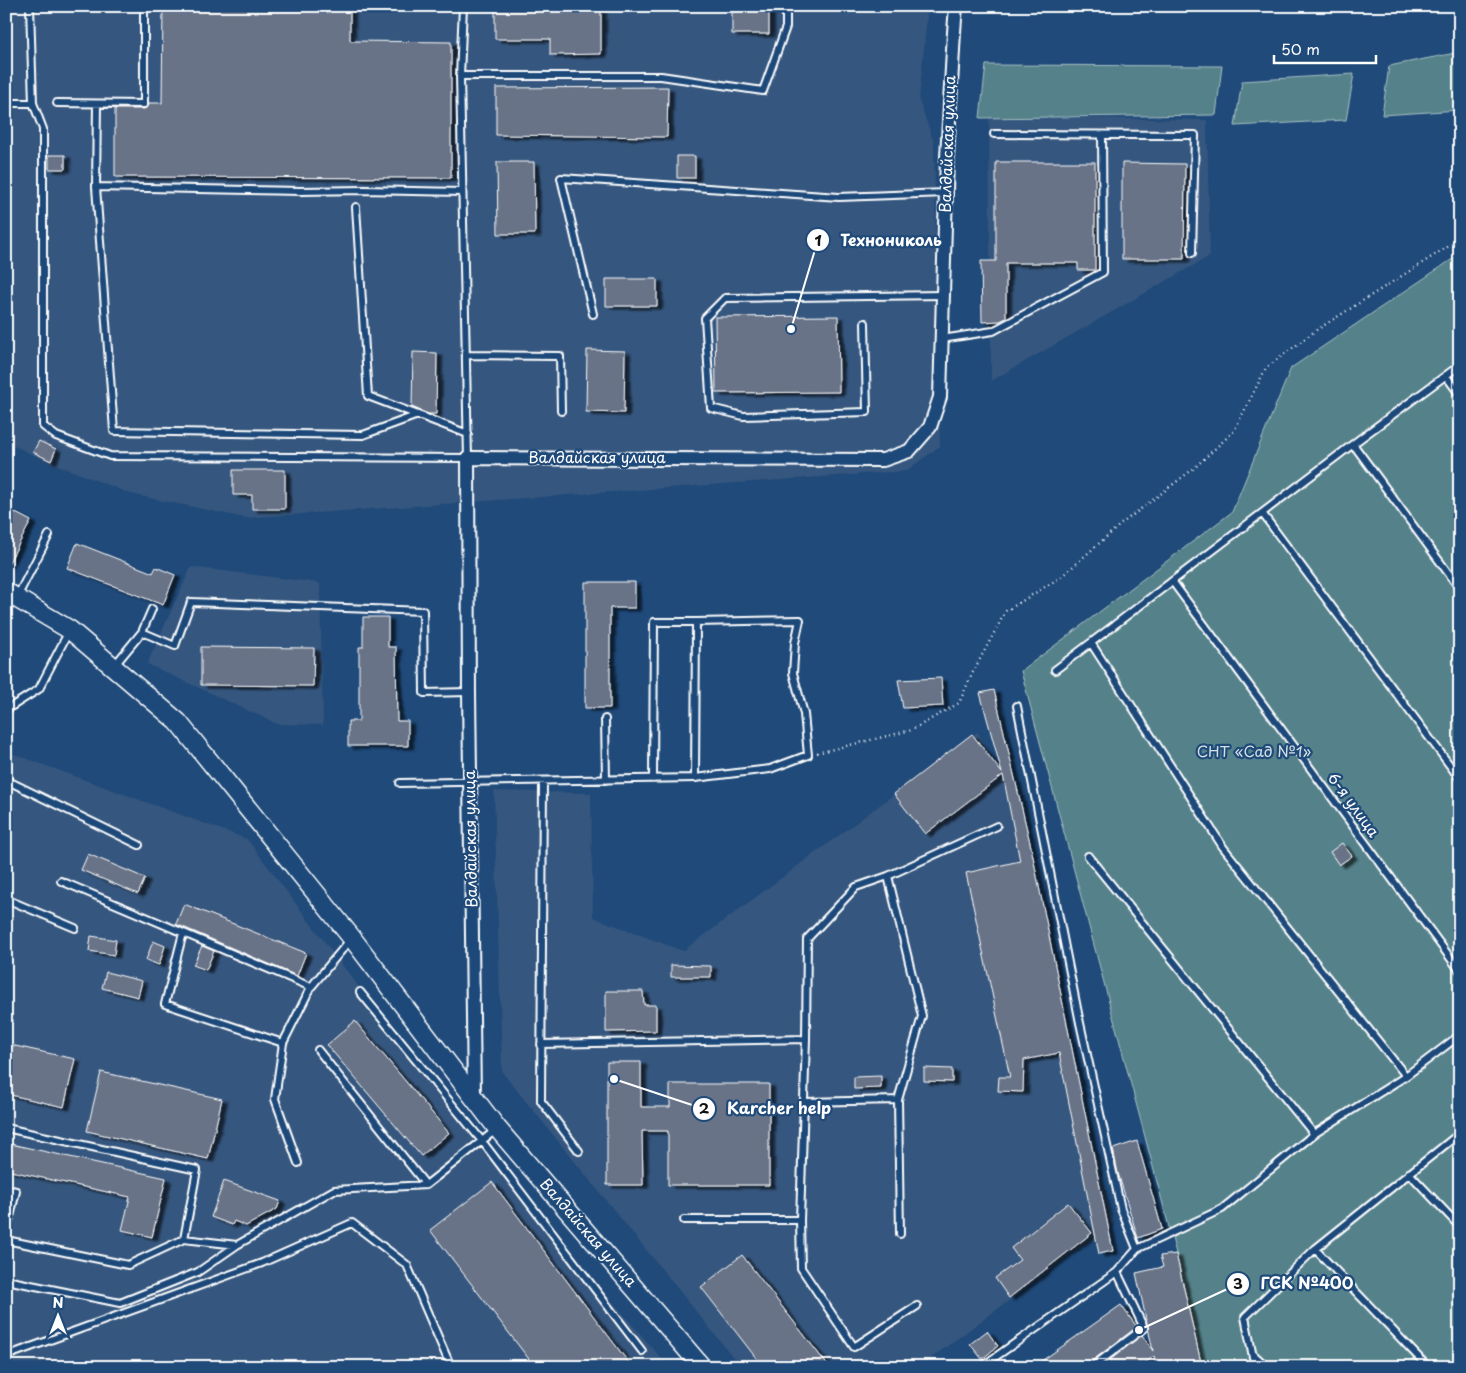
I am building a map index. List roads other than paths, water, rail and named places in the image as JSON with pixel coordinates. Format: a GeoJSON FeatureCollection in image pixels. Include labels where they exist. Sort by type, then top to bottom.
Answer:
{"type":"FeatureCollection","features":[{"type":"Feature","properties":{"kind":"street","name":"Валдайская улица"},"geometry":{"type":"LineString","coordinates":[[474,1098],[468,458],[883,460],[909,451],[930,427],[940,398],[946,194],[956,6]]}},
{"type":"Feature","properties":{"kind":"street","name":"Валдайская улица"},"geometry":{"type":"LineString","coordinates":[[12,595],[70,630],[178,722],[352,938],[497,1128],[702,1367]]}},
{"type":"Feature","properties":{"kind":"lane"},"geometry":{"type":"LineString","coordinates":[[30,6],[34,103],[43,129],[43,426],[56,436],[110,456],[468,458],[460,76],[463,6]]}},
{"type":"Feature","properties":{"kind":"lane"},"geometry":{"type":"LineString","coordinates":[[57,103],[144,104],[144,6]]}},
{"type":"Feature","properties":{"kind":"lane"},"geometry":{"type":"LineString","coordinates":[[460,76],[661,76],[763,92],[786,27],[786,6]]}},
{"type":"Feature","properties":{"kind":"lane"},"geometry":{"type":"LineString","coordinates":[[6,103],[34,103]]}},
{"type":"Feature","properties":{"kind":"lane"},"geometry":{"type":"LineString","coordinates":[[97,104],[96,187],[114,431],[363,435],[418,415]]}},
{"type":"Feature","properties":{"kind":"lane"},"geometry":{"type":"LineString","coordinates":[[994,134],[1195,135],[1192,254]]}},
{"type":"Feature","properties":{"kind":"lane"},"geometry":{"type":"LineString","coordinates":[[942,339],[993,331],[1104,272],[1102,135]]}},
{"type":"Feature","properties":{"kind":"lane"},"geometry":{"type":"LineString","coordinates":[[593,314],[561,178],[839,197],[946,194]]}},
{"type":"Feature","properties":{"kind":"lane"},"geometry":{"type":"LineString","coordinates":[[96,187],[462,192]]}},
{"type":"Feature","properties":{"kind":"lane"},"geometry":{"type":"LineString","coordinates":[[356,207],[368,396],[468,434]]}},
{"type":"Feature","properties":{"kind":"lane"},"geometry":{"type":"LineString","coordinates":[[865,323],[866,412],[743,416],[711,408],[705,318],[726,298],[943,295]]}},
{"type":"Feature","properties":{"kind":"lane"},"geometry":{"type":"LineString","coordinates":[[466,355],[560,356],[561,411]]}},
{"type":"Feature","properties":{"kind":"lane"},"geometry":{"type":"LineString","coordinates":[[1055,670],[1460,365]]}},
{"type":"Feature","properties":{"kind":"lane"},"geometry":{"type":"LineString","coordinates":[[1446,376],[1460,395]]}},
{"type":"Feature","properties":{"kind":"lane"},"geometry":{"type":"LineString","coordinates":[[1353,444],[1460,589]]}},
{"type":"Feature","properties":{"kind":"lane"},"geometry":{"type":"LineString","coordinates":[[1262,513],[1460,779]]}},
{"type":"Feature","properties":{"kind":"lane"},"geometry":{"type":"LineString","coordinates":[[12,595],[49,535]]}},
{"type":"Feature","properties":{"kind":"lane","name":"6-я улица"},"geometry":{"type":"LineString","coordinates":[[1172,581],[1460,971]]}},
{"type":"Feature","properties":{"kind":"lane"},"geometry":{"type":"LineString","coordinates":[[142,632],[175,646],[191,602],[423,611],[424,693],[469,692]]}},
{"type":"Feature","properties":{"kind":"lane"},"geometry":{"type":"LineString","coordinates":[[113,666],[142,632],[152,609]]}},
{"type":"Feature","properties":{"kind":"lane"},"geometry":{"type":"LineString","coordinates":[[400,783],[606,780],[653,779],[695,778],[770,769],[808,755],[804,714],[793,673],[795,642],[800,620],[654,622],[653,779]]}},
{"type":"Feature","properties":{"kind":"lane"},"geometry":{"type":"LineString","coordinates":[[695,778],[696,622]]}},
{"type":"Feature","properties":{"kind":"lane"},"geometry":{"type":"LineString","coordinates":[[6,710],[39,689],[70,630]]}},
{"type":"Feature","properties":{"kind":"lane"},"geometry":{"type":"LineString","coordinates":[[1091,643],[1223,847],[1406,1076]]}},
{"type":"Feature","properties":{"kind":"lane"},"geometry":{"type":"LineString","coordinates":[[1017,706],[1082,1033],[1121,1209],[1137,1250]]}},
{"type":"Feature","properties":{"kind":"lane"},"geometry":{"type":"LineString","coordinates":[[605,719],[606,780]]}},
{"type":"Feature","properties":{"kind":"lane"},"geometry":{"type":"LineString","coordinates":[[6,780],[139,845]]}},
{"type":"Feature","properties":{"kind":"lane"},"geometry":{"type":"LineString","coordinates":[[543,781],[541,1101],[578,1151]]}},
{"type":"Feature","properties":{"kind":"lane"},"geometry":{"type":"LineString","coordinates":[[917,1306],[854,1347],[801,1268],[800,1220],[807,939],[856,887],[888,876],[997,826]]}},
{"type":"Feature","properties":{"kind":"lane"},"geometry":{"type":"LineString","coordinates":[[1088,856],[1314,1134]]}},
{"type":"Feature","properties":{"kind":"lane"},"geometry":{"type":"LineString","coordinates":[[888,876],[922,1016],[898,1100],[900,1234]]}},
{"type":"Feature","properties":{"kind":"lane"},"geometry":{"type":"LineString","coordinates":[[61,881],[311,987]]}},
{"type":"Feature","properties":{"kind":"lane"},"geometry":{"type":"LineString","coordinates":[[6,899],[75,928]]}},
{"type":"Feature","properties":{"kind":"lane"},"geometry":{"type":"LineString","coordinates":[[183,934],[165,1004],[283,1043]]}},
{"type":"Feature","properties":{"kind":"lane"},"geometry":{"type":"LineString","coordinates":[[298,1163],[275,1099],[283,1043],[311,987],[352,938]]}},
{"type":"Feature","properties":{"kind":"lane"},"geometry":{"type":"LineString","coordinates":[[360,992],[482,1141],[642,1351]]}},
{"type":"Feature","properties":{"kind":"lane"},"geometry":{"type":"LineString","coordinates":[[981,1367],[1117,1272],[1137,1250],[1222,1209],[1314,1134],[1406,1076],[1460,1035]]}},
{"type":"Feature","properties":{"kind":"lane"},"geometry":{"type":"LineString","coordinates":[[541,1044],[806,1039]]}},
{"type":"Feature","properties":{"kind":"lane"},"geometry":{"type":"LineString","coordinates":[[318,1050],[426,1185]]}},
{"type":"Feature","properties":{"kind":"lane"},"geometry":{"type":"LineString","coordinates":[[804,1102],[898,1100]]}},
{"type":"Feature","properties":{"kind":"lane"},"geometry":{"type":"LineString","coordinates":[[6,1128],[197,1170],[184,1239]]}},
{"type":"Feature","properties":{"kind":"lane"},"geometry":{"type":"LineString","coordinates":[[6,1280],[120,1303],[198,1272],[237,1245],[334,1190],[426,1185],[497,1128]]}},
{"type":"Feature","properties":{"kind":"lane"},"geometry":{"type":"LineString","coordinates":[[1255,1367],[1245,1316],[1315,1248],[1460,1133]]}},
{"type":"Feature","properties":{"kind":"lane"},"geometry":{"type":"LineString","coordinates":[[1410,1173],[1460,1227]]}},
{"type":"Feature","properties":{"kind":"lane"},"geometry":{"type":"LineString","coordinates":[[6,1189],[16,1191],[6,1234]]}},
{"type":"Feature","properties":{"kind":"lane"},"geometry":{"type":"LineString","coordinates":[[684,1220],[800,1220]]}},
{"type":"Feature","properties":{"kind":"lane"},"geometry":{"type":"LineString","coordinates":[[6,1356],[262,1263],[352,1223],[407,1265],[451,1367]]}},
{"type":"Feature","properties":{"kind":"lane"},"geometry":{"type":"LineString","coordinates":[[6,1240],[128,1265],[184,1239],[237,1245]]}},
{"type":"Feature","properties":{"kind":"lane"},"geometry":{"type":"LineString","coordinates":[[1315,1248],[1428,1367]]}},
{"type":"Feature","properties":{"kind":"lane"},"geometry":{"type":"LineString","coordinates":[[1092,1367],[1144,1328],[1117,1272]]}},
{"type":"Feature","properties":{"kind":"lane"},"geometry":{"type":"LineString","coordinates":[[1253,1354],[1267,1367]]}},
{"type":"Feature","properties":{"kind":"place","name":"Технониколь"},"geometry":{"type":"Point","coordinates":[791,329]}},
{"type":"Feature","properties":{"kind":"place","name":"Karcher help"},"geometry":{"type":"Point","coordinates":[614,1079]}},
{"type":"Feature","properties":{"kind":"place","name":"ГСК №400"},"geometry":{"type":"Point","coordinates":[1139,1330]}},
{"type":"Feature","properties":{"kind":"park label","name":"СНТ «Сад №1»"},"geometry":{"type":"Point","coordinates":[1254,752]}}]}
